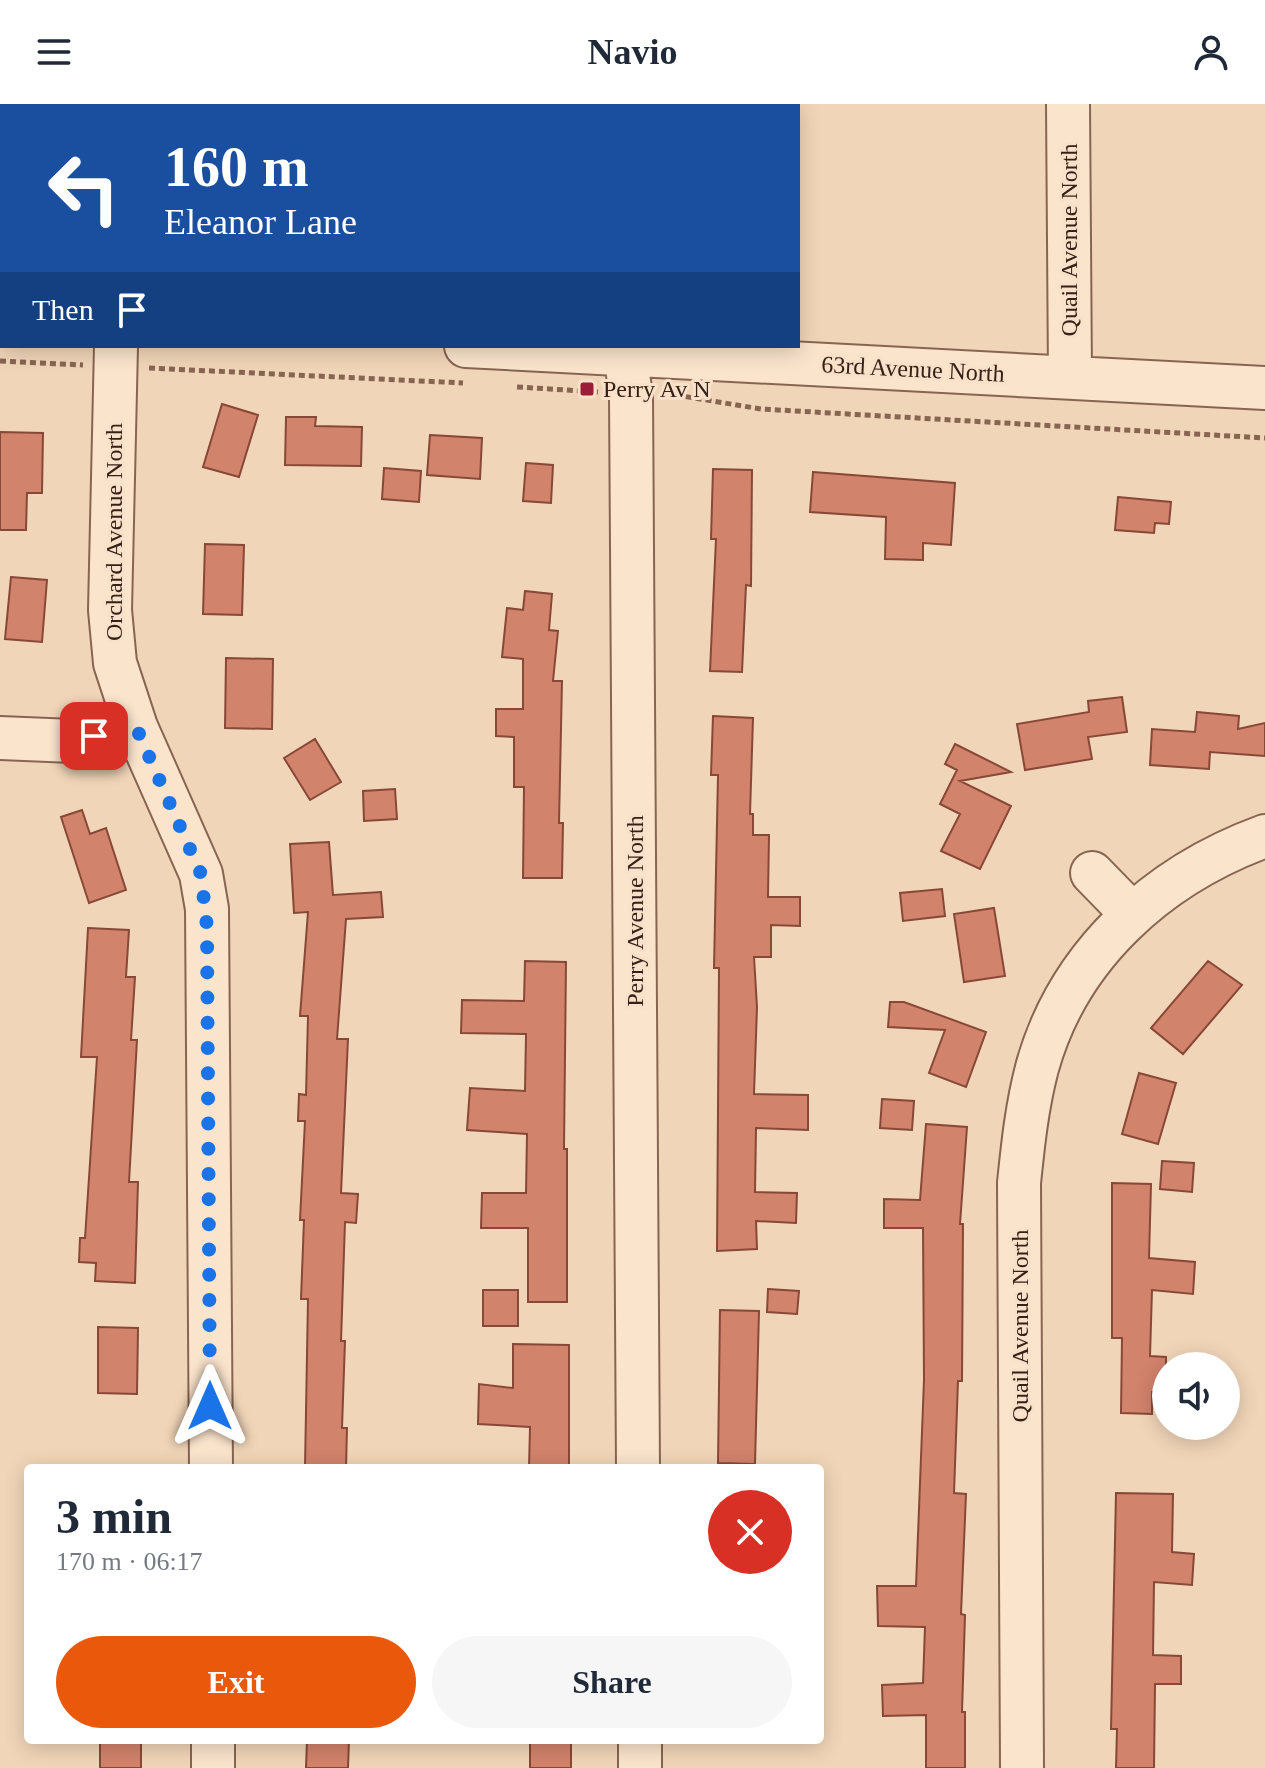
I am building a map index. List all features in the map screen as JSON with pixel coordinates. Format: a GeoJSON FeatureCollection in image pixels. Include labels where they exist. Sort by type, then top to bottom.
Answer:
{"type":"FeatureCollection","features":[{"type":"Feature","properties":{"kind":"street","name":"Quail Avenue North"},"geometry":{"type":"LineString","coordinates":[[1068,104],[1070,377]]}},
{"type":"Feature","properties":{"kind":"street","name":"Orchard Avenue North"},"geometry":{"type":"LineString","coordinates":[[116,348],[110,610],[115,663],[136,727],[201,874],[207,909],[211,1464]]}},
{"type":"Feature","properties":{"kind":"street","name":"63rd Avenue North"},"geometry":{"type":"LineString","coordinates":[[525,348],[644,352],[1265,388]]}},
{"type":"Feature","properties":{"kind":"street","name":"Perry Avenue North"},"geometry":{"type":"LineString","coordinates":[[638,1464],[631,395],[644,352]]}},
{"type":"Feature","properties":{"kind":"street"},"geometry":{"type":"LineString","coordinates":[[0,738],[73,741],[136,727]]}},
{"type":"Feature","properties":{"kind":"street","name":"Quail Avenue North"},"geometry":{"type":"LineString","coordinates":[[1022,1768],[1019,1183],[1025,1123],[1038,1065],[1062,1010],[1092,959],[1131,913],[1179,877],[1232,849],[1265,836]]}},
{"type":"Feature","properties":{"kind":"street"},"geometry":{"type":"LineString","coordinates":[[1092,873],[1131,913]]}},
{"type":"Feature","properties":{"kind":"street"},"geometry":{"type":"LineString","coordinates":[[213,1744],[213,1768]]}},
{"type":"Feature","properties":{"kind":"street"},"geometry":{"type":"LineString","coordinates":[[640,1744],[640,1768]]}},
{"type":"Feature","properties":{"kind":"building"},"geometry":{"type":"Polygon","coordinates":[[[222,404],[258,415],[239,477],[203,467],[222,404]]]}},
{"type":"Feature","properties":{"kind":"building"},"geometry":{"type":"Polygon","coordinates":[[[286,417],[316,417],[315,426],[362,427],[361,466],[285,465],[286,417]]]}},
{"type":"Feature","properties":{"kind":"building"},"geometry":{"type":"Polygon","coordinates":[[[0,432],[43,433],[42,493],[27,493],[26,530],[0,530],[0,432]]]}},
{"type":"Feature","properties":{"kind":"building"},"geometry":{"type":"Polygon","coordinates":[[[430,435],[482,438],[480,479],[427,475],[430,435]]]}},
{"type":"Feature","properties":{"kind":"building"},"geometry":{"type":"Polygon","coordinates":[[[526,463],[553,465],[551,503],[523,501],[526,463]]]}},
{"type":"Feature","properties":{"kind":"building"},"geometry":{"type":"Polygon","coordinates":[[[384,468],[421,471],[419,502],[382,499],[384,468]]]}},
{"type":"Feature","properties":{"kind":"building"},"geometry":{"type":"Polygon","coordinates":[[[713,469],[752,470],[751,586],[746,585],[742,672],[710,671],[716,539],[711,539],[713,469]]]}},
{"type":"Feature","properties":{"kind":"building"},"geometry":{"type":"Polygon","coordinates":[[[813,472],[955,483],[951,545],[923,543],[923,560],[885,559],[886,517],[810,512],[813,472]]]}},
{"type":"Feature","properties":{"kind":"building"},"geometry":{"type":"Polygon","coordinates":[[[1118,497],[1171,502],[1169,524],[1155,523],[1154,533],[1115,530],[1118,497]]]}},
{"type":"Feature","properties":{"kind":"building"},"geometry":{"type":"Polygon","coordinates":[[[205,544],[244,545],[242,615],[203,614],[205,544]]]}},
{"type":"Feature","properties":{"kind":"building"},"geometry":{"type":"Polygon","coordinates":[[[11,577],[47,580],[42,642],[5,639],[11,577]]]}},
{"type":"Feature","properties":{"kind":"building"},"geometry":{"type":"Polygon","coordinates":[[[525,591],[552,594],[549,630],[558,631],[553,681],[562,681],[559,823],[563,823],[562,878],[523,878],[524,787],[514,787],[514,737],[496,736],[496,709],[523,709],[523,659],[502,657],[507,608],[523,610],[525,591]]]}},
{"type":"Feature","properties":{"kind":"building"},"geometry":{"type":"Polygon","coordinates":[[[226,658],[273,659],[272,729],[225,728],[226,658]]]}},
{"type":"Feature","properties":{"kind":"building"},"geometry":{"type":"Polygon","coordinates":[[[1122,697],[1127,732],[1088,737],[1092,759],[1025,770],[1017,724],[1089,712],[1088,701],[1122,697]]]}},
{"type":"Feature","properties":{"kind":"building"},"geometry":{"type":"Polygon","coordinates":[[[1197,712],[1239,716],[1238,729],[1265,723],[1265,756],[1210,752],[1209,769],[1150,765],[1152,729],[1195,732],[1197,712]]]}},
{"type":"Feature","properties":{"kind":"building"},"geometry":{"type":"Polygon","coordinates":[[[713,716],[753,718],[750,814],[753,814],[753,835],[769,835],[768,897],[800,897],[800,926],[771,925],[771,957],[754,957],[757,1007],[754,1094],[808,1095],[808,1130],[756,1128],[755,1192],[797,1193],[796,1223],[756,1221],[757,1249],[717,1251],[719,968],[714,968],[718,775],[711,775],[713,716]]]}},
{"type":"Feature","properties":{"kind":"building"},"geometry":{"type":"Polygon","coordinates":[[[315,739],[341,782],[310,800],[284,758],[315,739]]]}},
{"type":"Feature","properties":{"kind":"building"},"geometry":{"type":"Polygon","coordinates":[[[955,744],[1011,772],[960,781],[1011,806],[980,869],[941,851],[960,814],[940,804],[957,770],[945,764],[955,744]]]}},
{"type":"Feature","properties":{"kind":"building"},"geometry":{"type":"Polygon","coordinates":[[[395,789],[397,819],[364,821],[363,791],[395,789]]]}},
{"type":"Feature","properties":{"kind":"building"},"geometry":{"type":"Polygon","coordinates":[[[82,810],[90,834],[106,828],[126,890],[89,903],[61,817],[82,810]]]}},
{"type":"Feature","properties":{"kind":"building"},"geometry":{"type":"Polygon","coordinates":[[[329,842],[333,895],[381,892],[383,917],[346,919],[337,1039],[348,1039],[341,1193],[358,1194],[356,1223],[345,1222],[341,1341],[345,1341],[342,1428],[347,1428],[346,1464],[305,1464],[308,1299],[301,1299],[304,1220],[300,1220],[305,1121],[298,1121],[299,1094],[306,1095],[308,1016],[300,1016],[308,912],[294,913],[290,844],[329,842]]]}},
{"type":"Feature","properties":{"kind":"building"},"geometry":{"type":"Polygon","coordinates":[[[942,889],[945,916],[903,921],[900,893],[942,889]]]}},
{"type":"Feature","properties":{"kind":"building"},"geometry":{"type":"Polygon","coordinates":[[[994,908],[1005,976],[964,982],[954,914],[994,908]]]}},
{"type":"Feature","properties":{"kind":"building"},"geometry":{"type":"Polygon","coordinates":[[[88,928],[129,930],[126,977],[135,977],[131,1040],[137,1040],[129,1182],[138,1182],[135,1283],[95,1281],[96,1263],[79,1262],[80,1238],[85,1238],[97,1057],[81,1057],[88,928]]]}},
{"type":"Feature","properties":{"kind":"building"},"geometry":{"type":"Polygon","coordinates":[[[525,961],[566,962],[564,1149],[567,1149],[567,1302],[528,1302],[528,1228],[481,1228],[482,1193],[526,1193],[527,1134],[467,1130],[470,1088],[525,1091],[526,1034],[461,1033],[462,1000],[524,1001],[525,961]]]}},
{"type":"Feature","properties":{"kind":"building"},"geometry":{"type":"Polygon","coordinates":[[[1208,961],[1242,985],[1183,1054],[1151,1028],[1208,961]]]}},
{"type":"Feature","properties":{"kind":"building"},"geometry":{"type":"Polygon","coordinates":[[[890,1002],[904,1002],[986,1032],[966,1087],[929,1073],[945,1030],[888,1027],[890,1002]]]}},
{"type":"Feature","properties":{"kind":"building"},"geometry":{"type":"Polygon","coordinates":[[[1139,1073],[1176,1083],[1158,1144],[1122,1134],[1139,1073]]]}},
{"type":"Feature","properties":{"kind":"building"},"geometry":{"type":"Polygon","coordinates":[[[882,1099],[914,1101],[912,1130],[880,1128],[882,1099]]]}},
{"type":"Feature","properties":{"kind":"building"},"geometry":{"type":"Polygon","coordinates":[[[926,1124],[967,1127],[960,1224],[963,1224],[962,1381],[958,1381],[954,1493],[966,1494],[961,1614],[965,1615],[962,1712],[965,1712],[965,1768],[926,1768],[926,1715],[883,1716],[882,1685],[923,1683],[925,1627],[878,1626],[877,1586],[916,1586],[924,1380],[923,1228],[884,1228],[884,1199],[920,1200],[926,1124]]]}},
{"type":"Feature","properties":{"kind":"building"},"geometry":{"type":"Polygon","coordinates":[[[1162,1161],[1194,1163],[1192,1192],[1160,1189],[1162,1161]]]}},
{"type":"Feature","properties":{"kind":"building"},"geometry":{"type":"Polygon","coordinates":[[[1112,1183],[1151,1184],[1149,1258],[1195,1262],[1193,1294],[1152,1290],[1152,1414],[1121,1413],[1122,1338],[1112,1338],[1112,1183]]]}},
{"type":"Feature","properties":{"kind":"building"},"geometry":{"type":"Polygon","coordinates":[[[768,1289],[799,1291],[797,1314],[767,1312],[768,1289]]]}},
{"type":"Feature","properties":{"kind":"building"},"geometry":{"type":"Polygon","coordinates":[[[483,1290],[518,1290],[518,1326],[483,1326],[483,1290]]]}},
{"type":"Feature","properties":{"kind":"building"},"geometry":{"type":"Polygon","coordinates":[[[720,1310],[759,1311],[755,1464],[718,1463],[720,1310]]]}},
{"type":"Feature","properties":{"kind":"building"},"geometry":{"type":"Polygon","coordinates":[[[98,1327],[138,1328],[137,1394],[98,1393],[98,1327]]]}},
{"type":"Feature","properties":{"kind":"building"},"geometry":{"type":"Polygon","coordinates":[[[513,1344],[569,1345],[569,1464],[529,1464],[530,1427],[478,1424],[479,1384],[513,1388],[513,1344]]]}},
{"type":"Feature","properties":{"kind":"building"},"geometry":{"type":"Polygon","coordinates":[[[1116,1493],[1173,1494],[1172,1552],[1194,1554],[1192,1585],[1154,1582],[1153,1655],[1181,1656],[1181,1684],[1155,1684],[1154,1768],[1116,1768],[1117,1729],[1111,1729],[1116,1493]]]}},
{"type":"Feature","properties":{"kind":"building"},"geometry":{"type":"Polygon","coordinates":[[[100,1744],[141,1744],[141,1768],[100,1768],[100,1744]]]}},
{"type":"Feature","properties":{"kind":"building"},"geometry":{"type":"Polygon","coordinates":[[[307,1744],[349,1744],[348,1768],[306,1768],[307,1744]]]}},
{"type":"Feature","properties":{"kind":"building"},"geometry":{"type":"Polygon","coordinates":[[[530,1744],[571,1744],[571,1768],[530,1768],[530,1744]]]}},
{"type":"Feature","properties":{"kind":"place","name":"Perry Av N"},"geometry":{"type":"Point","coordinates":[587,389]}},
{"type":"Feature","properties":{"kind":"route"},"geometry":{"type":"LineString","coordinates":[[94,736],[136,727],[201,874],[207,909],[210,1406]]}}]}
